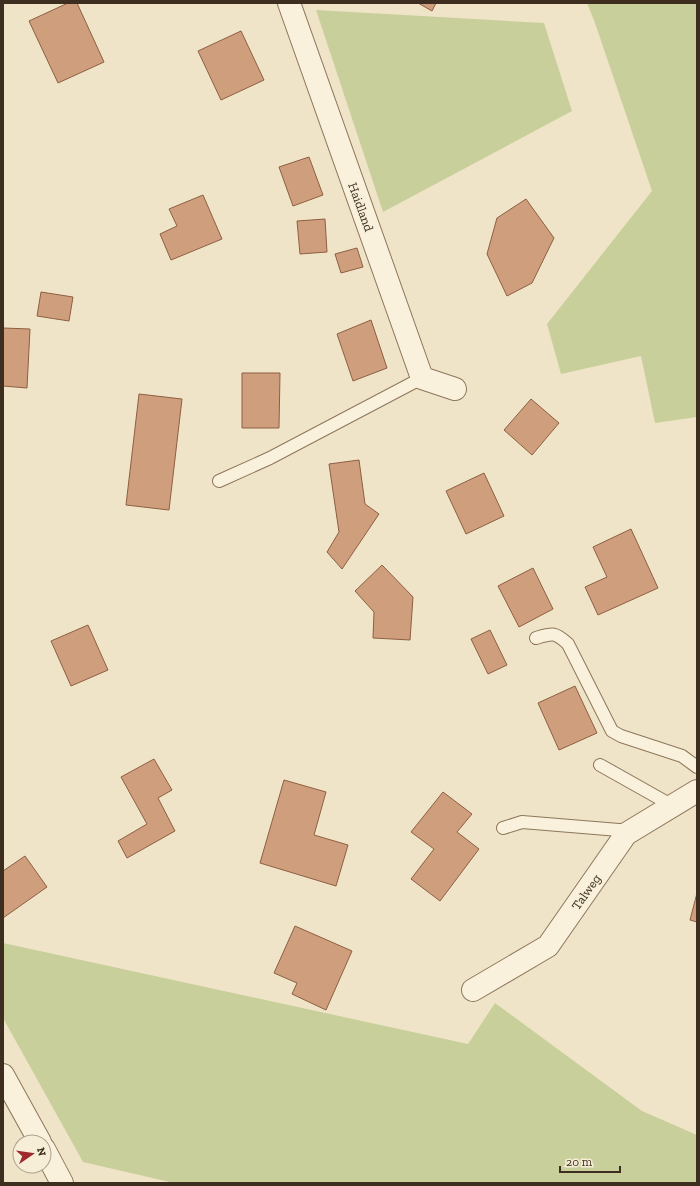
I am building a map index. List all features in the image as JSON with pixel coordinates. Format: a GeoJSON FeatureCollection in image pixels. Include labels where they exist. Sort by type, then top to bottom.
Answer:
{"type":"FeatureCollection","features":[{"type":"Feature","properties":{"kind":"street","name":"Haidland"},"geometry":{"type":"LineString","coordinates":[[289,3],[422,378]]}},
{"type":"Feature","properties":{"kind":"street"},"geometry":{"type":"LineString","coordinates":[[422,378],[455,389]]}},
{"type":"Feature","properties":{"kind":"street","name":"Talweg"},"geometry":{"type":"LineString","coordinates":[[473,990],[548,946],[626,834],[697,792]]}},
{"type":"Feature","properties":{"kind":"street"},"geometry":{"type":"LineString","coordinates":[[3,1075],[36,1134]]}},
{"type":"Feature","properties":{"kind":"street"},"geometry":{"type":"LineString","coordinates":[[52,1164],[62,1183]]}},
{"type":"Feature","properties":{"kind":"lane"},"geometry":{"type":"LineString","coordinates":[[219,481],[270,458],[422,378]]}},
{"type":"Feature","properties":{"kind":"lane"},"geometry":{"type":"LineString","coordinates":[[536,638],[548,634],[558,635],[568,644],[612,731],[621,736],[682,756],[697,767]]}},
{"type":"Feature","properties":{"kind":"lane"},"geometry":{"type":"LineString","coordinates":[[600,766],[673,806]]}},
{"type":"Feature","properties":{"kind":"lane"},"geometry":{"type":"LineString","coordinates":[[503,828],[522,822],[631,831]]}},
{"type":"Feature","properties":{"kind":"green space"},"geometry":{"type":"Polygon","coordinates":[[[587,3],[697,3],[697,417],[655,423],[641,356],[561,374],[547,324],[652,191],[587,3]]]}},
{"type":"Feature","properties":{"kind":"green space"},"geometry":{"type":"Polygon","coordinates":[[[316,10],[544,23],[572,111],[383,212],[316,10]]]}},
{"type":"Feature","properties":{"kind":"green space"},"geometry":{"type":"Polygon","coordinates":[[[3,943],[468,1044],[495,1003],[642,1111],[697,1135],[697,1183],[174,1183],[83,1162],[3,1018],[3,943]]]}},
{"type":"Feature","properties":{"kind":"building"},"geometry":{"type":"Polygon","coordinates":[[[68,3],[77,3],[104,62],[58,83],[29,21],[68,3]]]}},
{"type":"Feature","properties":{"kind":"building"},"geometry":{"type":"Polygon","coordinates":[[[418,3],[436,3],[432,11],[418,3]]]}},
{"type":"Feature","properties":{"kind":"building"},"geometry":{"type":"Polygon","coordinates":[[[241,31],[264,80],[221,100],[198,51],[241,31]]]}},
{"type":"Feature","properties":{"kind":"building"},"geometry":{"type":"Polygon","coordinates":[[[309,157],[323,195],[293,206],[279,167],[309,157]]]}},
{"type":"Feature","properties":{"kind":"building"},"geometry":{"type":"Polygon","coordinates":[[[203,195],[222,239],[171,260],[160,234],[177,226],[169,209],[203,195]]]}},
{"type":"Feature","properties":{"kind":"building"},"geometry":{"type":"Polygon","coordinates":[[[526,199],[554,238],[532,283],[507,296],[487,254],[497,218],[526,199]]]}},
{"type":"Feature","properties":{"kind":"building"},"geometry":{"type":"Polygon","coordinates":[[[325,219],[327,252],[300,254],[297,221],[325,219]]]}},
{"type":"Feature","properties":{"kind":"building"},"geometry":{"type":"Polygon","coordinates":[[[357,248],[363,267],[341,273],[335,254],[357,248]]]}},
{"type":"Feature","properties":{"kind":"building"},"geometry":{"type":"Polygon","coordinates":[[[41,292],[73,297],[69,321],[37,316],[41,292]]]}},
{"type":"Feature","properties":{"kind":"building"},"geometry":{"type":"Polygon","coordinates":[[[371,320],[387,368],[353,381],[337,334],[371,320]]]}},
{"type":"Feature","properties":{"kind":"building"},"geometry":{"type":"Polygon","coordinates":[[[3,328],[30,329],[27,388],[3,386],[3,328]]]}},
{"type":"Feature","properties":{"kind":"building"},"geometry":{"type":"Polygon","coordinates":[[[242,373],[280,373],[279,428],[242,428],[242,373]]]}},
{"type":"Feature","properties":{"kind":"building"},"geometry":{"type":"Polygon","coordinates":[[[139,394],[182,399],[169,510],[126,505],[139,394]]]}},
{"type":"Feature","properties":{"kind":"building"},"geometry":{"type":"Polygon","coordinates":[[[531,399],[559,423],[532,455],[504,430],[531,399]]]}},
{"type":"Feature","properties":{"kind":"building"},"geometry":{"type":"Polygon","coordinates":[[[359,460],[365,504],[379,514],[342,569],[327,552],[339,532],[329,464],[359,460]]]}},
{"type":"Feature","properties":{"kind":"building"},"geometry":{"type":"Polygon","coordinates":[[[484,473],[504,516],[466,534],[446,491],[484,473]]]}},
{"type":"Feature","properties":{"kind":"building"},"geometry":{"type":"Polygon","coordinates":[[[631,529],[658,588],[598,615],[585,587],[607,577],[593,547],[631,529]]]}},
{"type":"Feature","properties":{"kind":"building"},"geometry":{"type":"Polygon","coordinates":[[[382,565],[413,597],[410,640],[373,638],[374,612],[355,591],[382,565]]]}},
{"type":"Feature","properties":{"kind":"building"},"geometry":{"type":"Polygon","coordinates":[[[533,568],[553,609],[519,627],[498,586],[533,568]]]}},
{"type":"Feature","properties":{"kind":"building"},"geometry":{"type":"Polygon","coordinates":[[[88,625],[108,670],[71,686],[51,641],[88,625]]]}},
{"type":"Feature","properties":{"kind":"building"},"geometry":{"type":"Polygon","coordinates":[[[490,630],[507,665],[488,674],[471,639],[490,630]]]}},
{"type":"Feature","properties":{"kind":"building"},"geometry":{"type":"Polygon","coordinates":[[[575,686],[597,733],[559,750],[538,703],[575,686]]]}},
{"type":"Feature","properties":{"kind":"building"},"geometry":{"type":"Polygon","coordinates":[[[154,759],[172,790],[158,798],[175,831],[127,858],[118,841],[147,824],[121,777],[154,759]]]}},
{"type":"Feature","properties":{"kind":"building"},"geometry":{"type":"Polygon","coordinates":[[[284,780],[326,792],[314,835],[348,845],[336,886],[260,863],[284,780]]]}},
{"type":"Feature","properties":{"kind":"building"},"geometry":{"type":"Polygon","coordinates":[[[443,792],[472,814],[457,832],[479,849],[440,901],[411,879],[434,849],[411,832],[443,792]]]}},
{"type":"Feature","properties":{"kind":"building"},"geometry":{"type":"Polygon","coordinates":[[[25,856],[47,887],[3,918],[3,871],[25,856]]]}},
{"type":"Feature","properties":{"kind":"building"},"geometry":{"type":"Polygon","coordinates":[[[697,893],[697,922],[690,920],[697,893]]]}},
{"type":"Feature","properties":{"kind":"building"},"geometry":{"type":"Polygon","coordinates":[[[295,926],[352,951],[326,1010],[292,994],[297,983],[274,973],[295,926]]]}}]}
